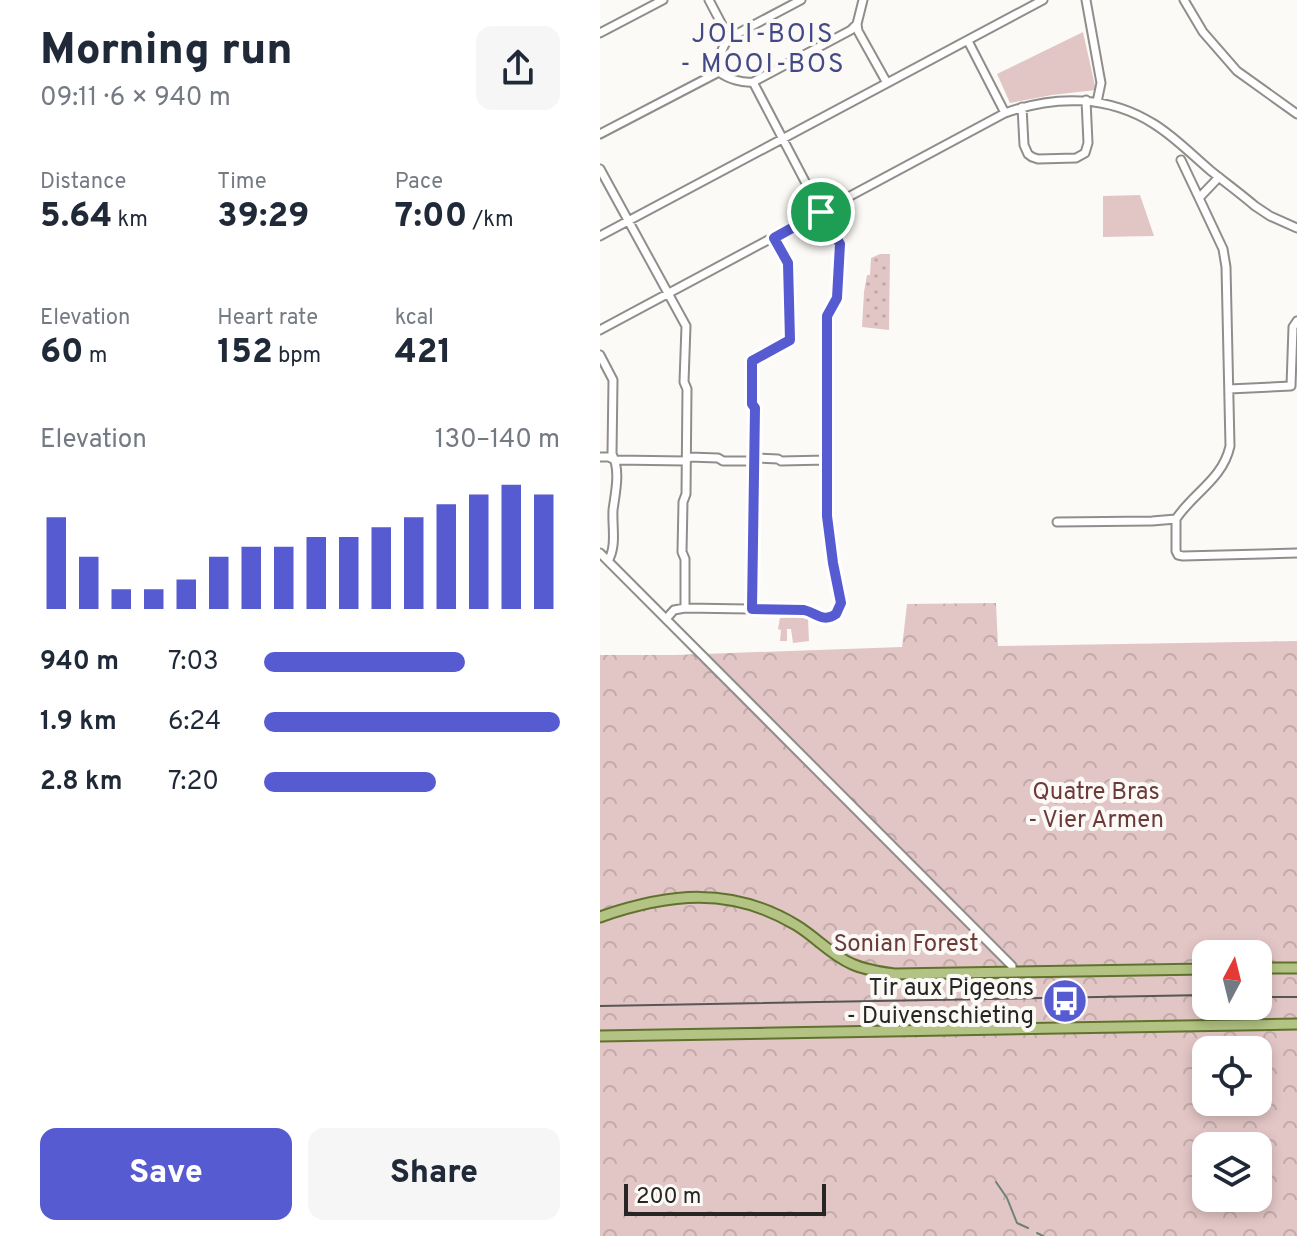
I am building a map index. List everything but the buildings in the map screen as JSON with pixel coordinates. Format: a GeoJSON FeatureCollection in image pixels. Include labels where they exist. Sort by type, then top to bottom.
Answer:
{"type":"FeatureCollection","features":[{"type":"Feature","properties":{"kind":"main road"},"geometry":{"type":"LineString","coordinates":[[600,917],[634,905],[671,898],[726,900],[753,906],[798,926],[845,960],[869,970],[894,974],[1192,969]]}},
{"type":"Feature","properties":{"kind":"main road"},"geometry":{"type":"LineString","coordinates":[[1272,968],[1297,968]]}},
{"type":"Feature","properties":{"kind":"main road"},"geometry":{"type":"LineString","coordinates":[[600,1036],[1297,1024]]}},
{"type":"Feature","properties":{"kind":"street"},"geometry":{"type":"LineString","coordinates":[[600,33],[663,0]]}},
{"type":"Feature","properties":{"kind":"street"},"geometry":{"type":"LineString","coordinates":[[709,0],[729,38]]}},
{"type":"Feature","properties":{"kind":"street"},"geometry":{"type":"LineString","coordinates":[[719,72],[724,45],[729,38],[801,0]]}},
{"type":"Feature","properties":{"kind":"street"},"geometry":{"type":"LineString","coordinates":[[863,0],[858,31],[887,83]]}},
{"type":"Feature","properties":{"kind":"street"},"geometry":{"type":"LineString","coordinates":[[600,236],[1043,0]]}},
{"type":"Feature","properties":{"kind":"street"},"geometry":{"type":"LineString","coordinates":[[1086,0],[1101,83],[1097,102]]}},
{"type":"Feature","properties":{"kind":"street"},"geometry":{"type":"LineString","coordinates":[[1184,0],[1203,32],[1237,71],[1297,114]]}},
{"type":"Feature","properties":{"kind":"street"},"geometry":{"type":"LineString","coordinates":[[719,72],[737,80],[753,82],[857,24]]}},
{"type":"Feature","properties":{"kind":"street"},"geometry":{"type":"LineString","coordinates":[[968,41],[1005,113]]}},
{"type":"Feature","properties":{"kind":"street"},"geometry":{"type":"LineString","coordinates":[[600,134],[719,72]]}},
{"type":"Feature","properties":{"kind":"street"},"geometry":{"type":"LineString","coordinates":[[666,619],[674,610],[685,608],[804,610],[825,618],[834,616],[841,603],[827,516],[827,316],[837,298],[840,244],[753,82]]}},
{"type":"Feature","properties":{"kind":"street"},"geometry":{"type":"LineString","coordinates":[[600,330],[1005,113],[1052,100],[1097,102],[1126,110],[1155,124],[1262,211],[1297,228]]}},
{"type":"Feature","properties":{"kind":"street"},"geometry":{"type":"LineString","coordinates":[[1022,107],[1024,145],[1028,154],[1038,159],[1076,158],[1085,153],[1088,143],[1086,100]]}},
{"type":"Feature","properties":{"kind":"street"},"geometry":{"type":"LineString","coordinates":[[1181,160],[1223,249],[1230,446],[1220,471],[1176,519],[1176,551],[1178,555],[1297,553]]}},
{"type":"Feature","properties":{"kind":"street"},"geometry":{"type":"LineString","coordinates":[[600,169],[686,326],[686,494],[683,502],[682,552],[685,559],[685,608]]}},
{"type":"Feature","properties":{"kind":"street"},"geometry":{"type":"LineString","coordinates":[[1199,198],[1219,177]]}},
{"type":"Feature","properties":{"kind":"street"},"geometry":{"type":"LineString","coordinates":[[752,609],[755,408],[752,404],[752,361],[790,340],[788,263],[774,238]]}},
{"type":"Feature","properties":{"kind":"street"},"geometry":{"type":"LineString","coordinates":[[1229,389],[1294,387],[1293,327],[1297,321]]}},
{"type":"Feature","properties":{"kind":"street"},"geometry":{"type":"LineString","coordinates":[[600,355],[613,380],[613,545],[608,561]]}},
{"type":"Feature","properties":{"kind":"street"},"geometry":{"type":"LineString","coordinates":[[600,457],[686,461],[689,457],[723,461],[754,461],[759,458],[827,460]]}},
{"type":"Feature","properties":{"kind":"street"},"geometry":{"type":"LineString","coordinates":[[1057,522],[1176,519]]}},
{"type":"Feature","properties":{"kind":"street"},"geometry":{"type":"LineString","coordinates":[[600,553],[1012,966],[1012,972]]}},
{"type":"Feature","properties":{"kind":"green space"},"geometry":{"type":"Polygon","coordinates":[[[1083,32],[1096,90],[1010,103],[997,74],[1083,32]]]}},
{"type":"Feature","properties":{"kind":"green space"},"geometry":{"type":"Polygon","coordinates":[[[1140,195],[1154,236],[1103,237],[1103,196],[1140,195]]]}},
{"type":"Feature","properties":{"kind":"green space"},"geometry":{"type":"Polygon","coordinates":[[[890,254],[889,330],[862,327],[864,292],[867,275],[870,275],[871,258],[890,254]]]}},
{"type":"Feature","properties":{"kind":"green space","name":"Sonian Forest"},"geometry":{"type":"Polygon","coordinates":[[[996,603],[998,646],[1297,641],[1297,1236],[600,1236],[600,655],[902,647],[907,604],[996,603]]]}},
{"type":"Feature","properties":{"kind":"green space"},"geometry":{"type":"Polygon","coordinates":[[[780,618],[808,618],[809,641],[793,643],[791,629],[787,629],[787,641],[780,641],[780,618]]]}},
{"type":"Feature","properties":{"kind":"waterway"},"geometry":{"type":"LineString","coordinates":[[996,1182],[1007,1198],[1017,1223],[1028,1228]]}},
{"type":"Feature","properties":{"kind":"waterway"},"geometry":{"type":"LineString","coordinates":[[1037,1233],[1043,1236]]}},
{"type":"Feature","properties":{"kind":"tram line"},"geometry":{"type":"LineString","coordinates":[[600,1006],[1192,995]]}},
{"type":"Feature","properties":{"kind":"tram line"},"geometry":{"type":"LineString","coordinates":[[1272,997],[1297,997]]}},
{"type":"Feature","properties":{"kind":"place","name":"Tir aux Pigeons - Duivenschieting"},"geometry":{"type":"Point","coordinates":[1065,1001]}},
{"type":"Feature","properties":{"kind":"district","name":"JOLI-BOIS - MOOI-BOS"},"geometry":{"type":"Point","coordinates":[763,48]}},
{"type":"Feature","properties":{"kind":"route"},"geometry":{"type":"LineString","coordinates":[[821,212],[840,244],[837,298],[827,316],[827,516],[841,603],[836,614],[830,618],[818,617],[804,610],[752,609],[755,408],[752,404],[752,361],[790,340],[788,263],[774,238],[821,212]]}},
{"type":"Feature","properties":{"kind":"park label","name":"Quatre Bras - Vier Armen"},"geometry":{"type":"Point","coordinates":[1096,805]}}]}
